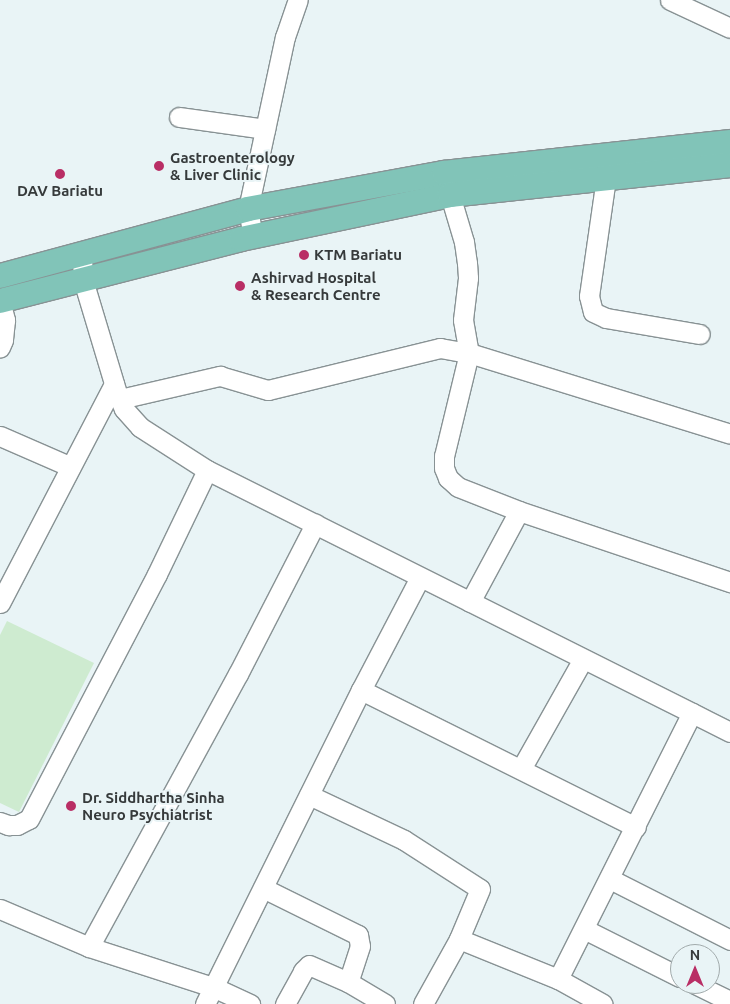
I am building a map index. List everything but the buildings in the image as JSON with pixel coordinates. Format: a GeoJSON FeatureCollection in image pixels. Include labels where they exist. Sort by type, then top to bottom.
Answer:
{"type":"FeatureCollection","features":[{"type":"Feature","properties":{"kind":"main road"},"geometry":{"type":"LineString","coordinates":[[0,276],[248,209],[444,173],[730,142]]}},
{"type":"Feature","properties":{"kind":"main road"},"geometry":{"type":"LineString","coordinates":[[0,301],[253,237],[450,195],[730,165]]}},
{"type":"Feature","properties":{"kind":"street"},"geometry":{"type":"LineString","coordinates":[[253,237],[248,209],[285,37],[298,0]]}},
{"type":"Feature","properties":{"kind":"street"},"geometry":{"type":"LineString","coordinates":[[670,0],[730,28]]}},
{"type":"Feature","properties":{"kind":"street"},"geometry":{"type":"LineString","coordinates":[[179,117],[266,129]]}},
{"type":"Feature","properties":{"kind":"street"},"geometry":{"type":"LineString","coordinates":[[606,178],[589,296],[592,312],[606,318],[700,334]]}},
{"type":"Feature","properties":{"kind":"street"},"geometry":{"type":"LineString","coordinates":[[450,195],[464,242],[467,263],[468,278],[463,320],[469,353],[444,456],[444,468],[448,478],[458,487],[519,511],[730,582]]}},
{"type":"Feature","properties":{"kind":"street"},"geometry":{"type":"LineString","coordinates":[[82,255],[83,280],[117,392],[131,418],[140,427],[208,470],[730,732]]}},
{"type":"Feature","properties":{"kind":"street"},"geometry":{"type":"LineString","coordinates":[[0,301],[6,320],[0,347]]}},
{"type":"Feature","properties":{"kind":"street"},"geometry":{"type":"LineString","coordinates":[[0,603],[71,467],[117,392],[220,376],[268,390],[440,348],[469,353],[730,434]]}},
{"type":"Feature","properties":{"kind":"street"},"geometry":{"type":"LineString","coordinates":[[0,436],[71,467]]}},
{"type":"Feature","properties":{"kind":"street"},"geometry":{"type":"LineString","coordinates":[[0,822],[17,825],[29,819],[157,574],[208,470]]}},
{"type":"Feature","properties":{"kind":"street"},"geometry":{"type":"LineString","coordinates":[[470,602],[519,511]]}},
{"type":"Feature","properties":{"kind":"street"},"geometry":{"type":"LineString","coordinates":[[89,947],[234,682],[315,524]]}},
{"type":"Feature","properties":{"kind":"street"},"geometry":{"type":"LineString","coordinates":[[205,1004],[308,795],[420,577]]}},
{"type":"Feature","properties":{"kind":"street"},"geometry":{"type":"LineString","coordinates":[[521,769],[583,659]]}},
{"type":"Feature","properties":{"kind":"street"},"geometry":{"type":"LineString","coordinates":[[361,690],[636,827]]}},
{"type":"Feature","properties":{"kind":"street"},"geometry":{"type":"LineString","coordinates":[[558,979],[692,713]]}},
{"type":"Feature","properties":{"kind":"street"},"geometry":{"type":"LineString","coordinates":[[308,795],[404,840],[480,889],[459,939],[423,1004]]}},
{"type":"Feature","properties":{"kind":"street"},"geometry":{"type":"LineString","coordinates":[[610,878],[730,940]]}},
{"type":"Feature","properties":{"kind":"street"},"geometry":{"type":"LineString","coordinates":[[263,888],[358,935],[360,946],[348,982]]}},
{"type":"Feature","properties":{"kind":"street"},"geometry":{"type":"LineString","coordinates":[[0,909],[89,947],[214,987],[250,1004]]}},
{"type":"Feature","properties":{"kind":"street"},"geometry":{"type":"LineString","coordinates":[[584,929],[670,972]]}},
{"type":"Feature","properties":{"kind":"street"},"geometry":{"type":"LineString","coordinates":[[459,939],[558,979],[604,1004]]}},
{"type":"Feature","properties":{"kind":"street"},"geometry":{"type":"LineString","coordinates":[[285,1004],[302,970],[309,965],[348,982],[385,1004]]}},
{"type":"Feature","properties":{"kind":"street"},"geometry":{"type":"LineString","coordinates":[[716,994],[730,1001]]}},
{"type":"Feature","properties":{"kind":"green space"},"geometry":{"type":"Polygon","coordinates":[[[7,621],[94,663],[19,812],[0,803],[0,635],[7,621]]]}},
{"type":"Feature","properties":{"kind":"place","name":"Gastroenterology & Liver Clinic"},"geometry":{"type":"Point","coordinates":[159,166]}},
{"type":"Feature","properties":{"kind":"place","name":"DAV Bariatu"},"geometry":{"type":"Point","coordinates":[60,174]}},
{"type":"Feature","properties":{"kind":"place","name":"KTM Bariatu"},"geometry":{"type":"Point","coordinates":[304,255]}},
{"type":"Feature","properties":{"kind":"place","name":"Ashirvad Hospital & Research Centre"},"geometry":{"type":"Point","coordinates":[240,286]}},
{"type":"Feature","properties":{"kind":"place","name":"Dr. Siddhartha Sinha Neuro Psychiatrist"},"geometry":{"type":"Point","coordinates":[71,806]}}]}
